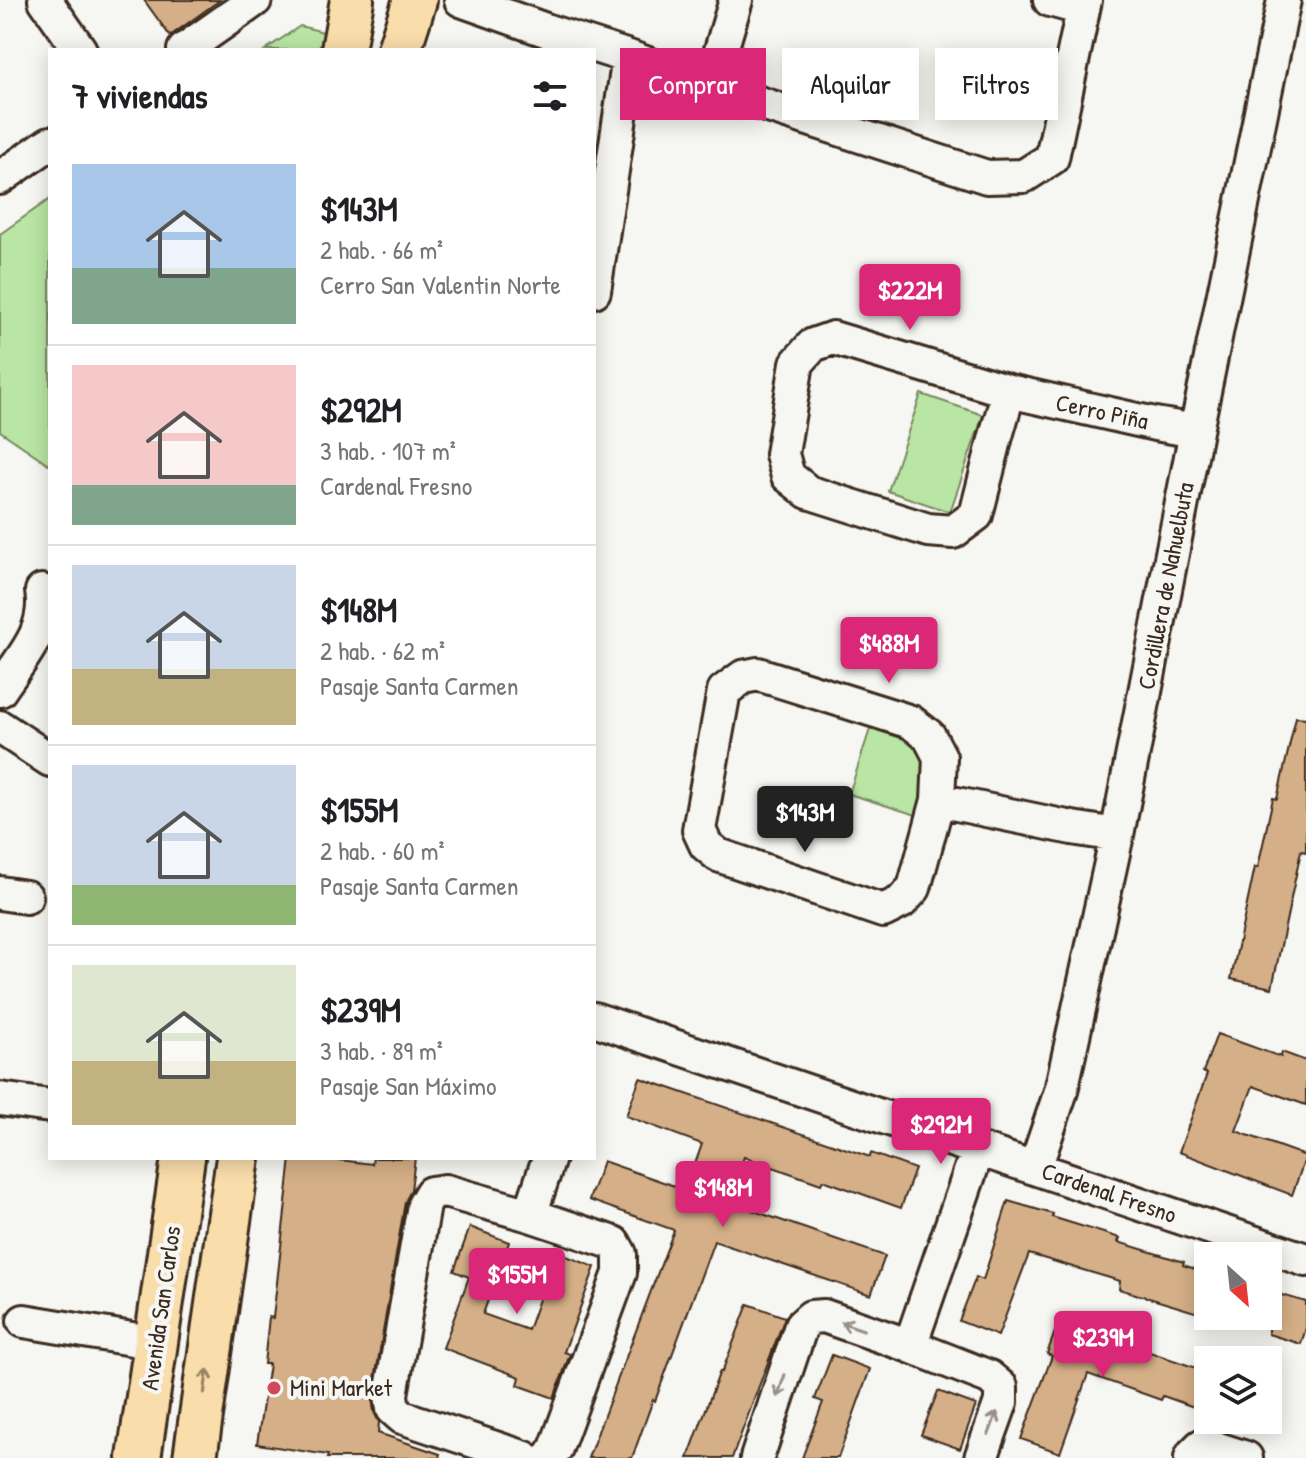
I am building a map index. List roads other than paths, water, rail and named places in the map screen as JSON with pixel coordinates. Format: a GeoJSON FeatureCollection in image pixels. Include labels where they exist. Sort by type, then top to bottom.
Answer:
{"type":"FeatureCollection","features":[{"type":"Feature","properties":{"kind":"main road"},"geometry":{"type":"LineString","coordinates":[[400,48],[415,0]]}},
{"type":"Feature","properties":{"kind":"main road"},"geometry":{"type":"LineString","coordinates":[[343,48],[345,2]]}},
{"type":"Feature","properties":{"kind":"main road","name":"Avenida San Carlos"},"geometry":{"type":"LineString","coordinates":[[139,1458],[183,1160]]}},
{"type":"Feature","properties":{"kind":"main road"},"geometry":{"type":"LineString","coordinates":[[195,1458],[238,1160]]}},
{"type":"Feature","properties":{"kind":"street"},"geometry":{"type":"LineString","coordinates":[[45,0],[79,48]]}},
{"type":"Feature","properties":{"kind":"street"},"geometry":{"type":"LineString","coordinates":[[187,48],[255,0]]}},
{"type":"Feature","properties":{"kind":"street"},"geometry":{"type":"LineString","coordinates":[[461,0],[620,54]]}},
{"type":"Feature","properties":{"kind":"street"},"geometry":{"type":"LineString","coordinates":[[530,0],[551,32]]}},
{"type":"Feature","properties":{"kind":"street"},"geometry":{"type":"LineString","coordinates":[[722,48],[736,0]]}},
{"type":"Feature","properties":{"kind":"street"},"geometry":{"type":"LineString","coordinates":[[766,105],[987,177],[1024,176],[1052,158],[1084,5],[1050,0]]}},
{"type":"Feature","properties":{"kind":"street","name":"Cordillera de Nahuelbuta"},"geometry":{"type":"LineString","coordinates":[[1035,1168],[1061,1091],[1117,835],[1284,0]]}},
{"type":"Feature","properties":{"kind":"street"},"geometry":{"type":"LineString","coordinates":[[596,278],[620,117]]}},
{"type":"Feature","properties":{"kind":"street"},"geometry":{"type":"LineString","coordinates":[[0,178],[48,144]]}},
{"type":"Feature","properties":{"kind":"street","name":"Cerro Piña"},"geometry":{"type":"LineString","coordinates":[[1009,391],[976,515],[953,532],[928,530],[808,492],[788,476],[782,454],[797,363],[813,345],[833,338],[1009,391],[1196,431]]}},
{"type":"Feature","properties":{"kind":"street"},"geometry":{"type":"LineString","coordinates":[[0,690],[40,628],[42,591]]}},
{"type":"Feature","properties":{"kind":"street"},"geometry":{"type":"LineString","coordinates":[[758,674],[911,722],[929,736],[940,757],[938,800],[914,888],[901,902],[883,911],[718,855],[706,845],[699,830],[724,691],[743,677],[758,674]]}},
{"type":"Feature","properties":{"kind":"street"},"geometry":{"type":"LineString","coordinates":[[0,727],[48,759]]}},
{"type":"Feature","properties":{"kind":"street"},"geometry":{"type":"LineString","coordinates":[[938,800],[1117,835]]}},
{"type":"Feature","properties":{"kind":"street","name":"Cardenal Fresno"},"geometry":{"type":"LineString","coordinates":[[596,1021],[1306,1260]]}},
{"type":"Feature","properties":{"kind":"street"},"geometry":{"type":"LineString","coordinates":[[0,1099],[48,1106]]}},
{"type":"Feature","properties":{"kind":"street"},"geometry":{"type":"LineString","coordinates":[[910,1346],[978,1149]]}},
{"type":"Feature","properties":{"kind":"street"},"geometry":{"type":"LineString","coordinates":[[530,1215],[548,1160]]}},
{"type":"Feature","properties":{"kind":"street"},"geometry":{"type":"LineString","coordinates":[[525,1458],[402,1417],[393,1409],[391,1395],[424,1205],[431,1193],[445,1191],[530,1215],[614,1243],[620,1254],[620,1273],[550,1458]]}},
{"type":"Feature","properties":{"kind":"street"},"geometry":{"type":"LineString","coordinates":[[757,1458],[801,1326],[811,1317],[824,1316],[989,1377],[1001,1387],[1001,1402],[981,1458]]}},
{"type":"Feature","properties":{"kind":"street"},"geometry":{"type":"LineString","coordinates":[[24,1321],[156,1343]]}},
{"type":"Feature","properties":{"kind":"street"},"geometry":{"type":"LineString","coordinates":[[1191,1458],[1201,1446],[1246,1458]]}},
{"type":"Feature","properties":{"kind":"place","name":"Mini Market"},"geometry":{"type":"Point","coordinates":[274,1388]}}]}
